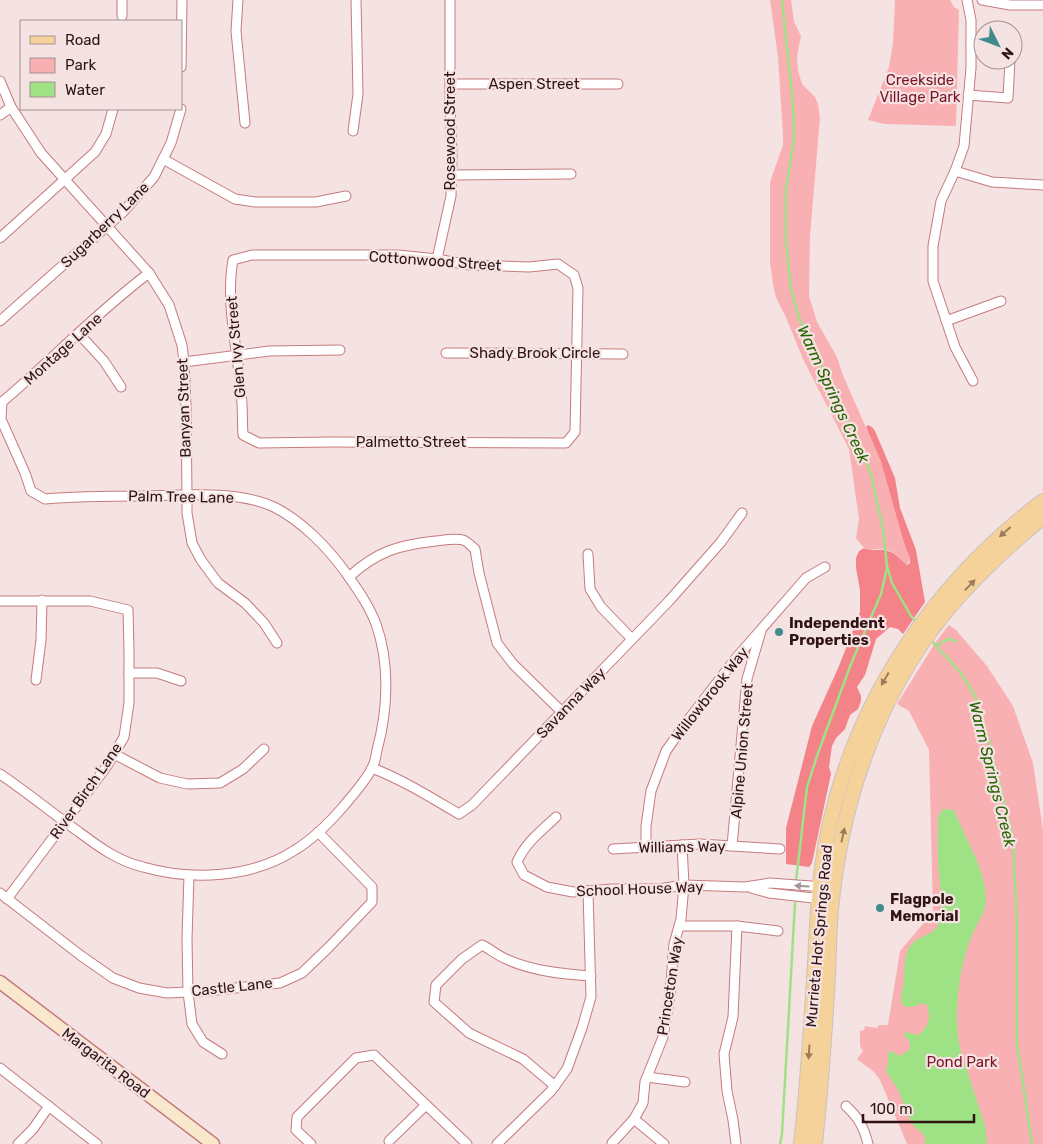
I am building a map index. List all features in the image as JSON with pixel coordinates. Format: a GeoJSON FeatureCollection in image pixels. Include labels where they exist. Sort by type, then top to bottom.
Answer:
{"type":"FeatureCollection","features":[{"type":"Feature","properties":{"kind":"main road","name":"Murrieta Hot Springs Road"},"geometry":{"type":"LineString","coordinates":[[801,1144],[826,893],[840,849],[852,794],[861,766],[884,709],[916,644],[934,617],[968,568],[993,543],[1043,501]]}},
{"type":"Feature","properties":{"kind":"main road","name":"Murrieta Hot Springs Road"},"geometry":{"type":"LineString","coordinates":[[934,617],[1043,517]]}},
{"type":"Feature","properties":{"kind":"main road","name":"Murrieta Hot Springs Road"},"geometry":{"type":"LineString","coordinates":[[815,1144],[823,1047],[826,893]]}},
{"type":"Feature","properties":{"kind":"main road","name":"Margarita Road"},"geometry":{"type":"LineString","coordinates":[[0,982],[213,1144]]}},
{"type":"Feature","properties":{"kind":"street"},"geometry":{"type":"LineString","coordinates":[[122,0],[122,16]]}},
{"type":"Feature","properties":{"kind":"street"},"geometry":{"type":"LineString","coordinates":[[182,0],[182,20]]}},
{"type":"Feature","properties":{"kind":"street"},"geometry":{"type":"LineString","coordinates":[[238,0],[236,31],[245,123]]}},
{"type":"Feature","properties":{"kind":"street"},"geometry":{"type":"LineString","coordinates":[[353,131],[358,94],[356,0]]}},
{"type":"Feature","properties":{"kind":"street","name":"Rosewood Street"},"geometry":{"type":"LineString","coordinates":[[437,260],[451,196],[450,0]]}},
{"type":"Feature","properties":{"kind":"street"},"geometry":{"type":"LineString","coordinates":[[967,0],[971,20],[971,44],[964,146],[941,201],[933,246],[933,280],[955,347],[973,381]]}},
{"type":"Feature","properties":{"kind":"street"},"geometry":{"type":"LineString","coordinates":[[982,0],[1010,5],[1041,3]]}},
{"type":"Feature","properties":{"kind":"street"},"geometry":{"type":"LineString","coordinates":[[968,95],[1008,98],[1009,70]]}},
{"type":"Feature","properties":{"kind":"street","name":"Banyan Street"},"geometry":{"type":"LineString","coordinates":[[0,81],[11,107],[40,153],[149,273],[169,305],[182,345],[184,362],[187,513],[192,543],[201,560],[218,583],[245,603],[264,623],[277,643]]}},
{"type":"Feature","properties":{"kind":"street","name":"Aspen Street"},"geometry":{"type":"LineString","coordinates":[[450,84],[618,84]]}},
{"type":"Feature","properties":{"kind":"street"},"geometry":{"type":"LineString","coordinates":[[0,115],[11,107]]}},
{"type":"Feature","properties":{"kind":"street"},"geometry":{"type":"LineString","coordinates":[[0,238],[95,152],[106,134],[113,110]]}},
{"type":"Feature","properties":{"kind":"street","name":"Sugarberry Lane"},"geometry":{"type":"LineString","coordinates":[[0,321],[106,225],[123,212],[154,177],[171,143],[181,110]]}},
{"type":"Feature","properties":{"kind":"street"},"geometry":{"type":"LineString","coordinates":[[163,159],[235,199],[255,202],[316,202],[346,196]]}},
{"type":"Feature","properties":{"kind":"street"},"geometry":{"type":"LineString","coordinates":[[955,171],[992,182],[1043,185]]}},
{"type":"Feature","properties":{"kind":"street"},"geometry":{"type":"LineString","coordinates":[[452,175],[571,174]]}},
{"type":"Feature","properties":{"kind":"street","name":"Cottonwood Street"},"geometry":{"type":"LineString","coordinates":[[233,260],[252,256],[398,255],[478,266],[529,267],[558,264],[574,274],[578,288],[576,354]]}},
{"type":"Feature","properties":{"kind":"street","name":"Glen Ivy Street"},"geometry":{"type":"LineString","coordinates":[[233,260],[230,274],[235,355],[242,395],[243,435]]}},
{"type":"Feature","properties":{"kind":"street","name":"Montage Lane"},"geometry":{"type":"LineString","coordinates":[[31,491],[1,419],[2,402],[149,273]]}},
{"type":"Feature","properties":{"kind":"street"},"geometry":{"type":"LineString","coordinates":[[946,321],[1001,301]]}},
{"type":"Feature","properties":{"kind":"street"},"geometry":{"type":"LineString","coordinates":[[79,334],[104,361],[121,387]]}},
{"type":"Feature","properties":{"kind":"street"},"geometry":{"type":"LineString","coordinates":[[184,362],[269,352],[340,350]]}},
{"type":"Feature","properties":{"kind":"street","name":"Shady Brook Circle"},"geometry":{"type":"LineString","coordinates":[[446,354],[623,354]]}},
{"type":"Feature","properties":{"kind":"street","name":"Palmetto Street"},"geometry":{"type":"LineString","coordinates":[[243,435],[259,443],[566,443],[576,432],[576,354]]}},
{"type":"Feature","properties":{"kind":"street","name":"Palm Tree Lane"},"geometry":{"type":"LineString","coordinates":[[0,774],[109,854],[142,867],[182,875],[224,874],[261,866],[294,851],[326,827],[350,799],[372,768],[381,737],[386,694],[384,658],[376,624],[360,592],[338,562],[308,530],[274,507],[241,498],[187,495],[45,499],[31,491]]}},
{"type":"Feature","properties":{"kind":"street","name":"Savanna Way"},"geometry":{"type":"LineString","coordinates":[[372,768],[422,791],[459,814],[472,805],[669,601],[721,542],[742,513]]}},
{"type":"Feature","properties":{"kind":"street"},"geometry":{"type":"LineString","coordinates":[[349,577],[361,566],[384,551],[442,540],[464,540],[475,549],[496,643],[513,664],[562,712]]}},
{"type":"Feature","properties":{"kind":"street"},"geometry":{"type":"LineString","coordinates":[[588,554],[590,589],[601,607],[632,639]]}},
{"type":"Feature","properties":{"kind":"street","name":"Willowbrook Way"},"geometry":{"type":"LineString","coordinates":[[646,848],[646,826],[651,791],[666,752],[684,724],[736,658],[806,578],[825,567]]}},
{"type":"Feature","properties":{"kind":"street"},"geometry":{"type":"LineString","coordinates":[[0,601],[42,600],[41,640],[36,680]]}},
{"type":"Feature","properties":{"kind":"street","name":"River Birch Lane"},"geometry":{"type":"LineString","coordinates":[[3,896],[65,822],[108,766],[124,737],[129,703],[128,610],[90,601],[42,600]]}},
{"type":"Feature","properties":{"kind":"street","name":"Alpine Union Street"},"geometry":{"type":"LineString","coordinates":[[732,846],[748,679],[762,628]]}},
{"type":"Feature","properties":{"kind":"street"},"geometry":{"type":"LineString","coordinates":[[129,673],[157,673],[181,681]]}},
{"type":"Feature","properties":{"kind":"street"},"geometry":{"type":"LineString","coordinates":[[114,754],[160,778],[187,784],[220,782],[243,769],[264,749]]}},
{"type":"Feature","properties":{"kind":"street","name":"School House Way"},"geometry":{"type":"LineString","coordinates":[[556,817],[528,843],[516,862],[524,875],[547,887],[573,892],[658,889],[684,885],[745,887],[769,893],[826,893]]}},
{"type":"Feature","properties":{"kind":"street","name":"Castle Lane"},"geometry":{"type":"LineString","coordinates":[[3,896],[113,978],[139,988],[167,993],[249,988],[280,983],[302,973],[372,902],[372,887],[318,832]]}},
{"type":"Feature","properties":{"kind":"street","name":"Williams Way"},"geometry":{"type":"LineString","coordinates":[[613,849],[700,844],[780,849]]}},
{"type":"Feature","properties":{"kind":"street","name":"Princeton Way"},"geometry":{"type":"LineString","coordinates":[[612,1143],[634,1119],[643,1103],[647,1077],[663,1037],[670,995],[674,944],[679,926],[684,885],[682,845]]}},
{"type":"Feature","properties":{"kind":"street"},"geometry":{"type":"LineString","coordinates":[[189,875],[186,939],[188,992],[192,1024],[203,1042],[222,1054]]}},
{"type":"Feature","properties":{"kind":"street"},"geometry":{"type":"LineString","coordinates":[[498,1144],[555,1086],[567,1069],[582,1028],[591,997],[588,891]]}},
{"type":"Feature","properties":{"kind":"street"},"geometry":{"type":"LineString","coordinates":[[679,926],[737,926],[778,931]]}},
{"type":"Feature","properties":{"kind":"street"},"geometry":{"type":"LineString","coordinates":[[736,1144],[727,1091],[724,1054],[733,1017],[737,926]]}},
{"type":"Feature","properties":{"kind":"street"},"geometry":{"type":"LineString","coordinates":[[555,1086],[523,1059],[469,1033],[434,1002],[436,985],[462,959],[482,945],[506,959],[527,966],[563,974],[591,976]]}},
{"type":"Feature","properties":{"kind":"street"},"geometry":{"type":"LineString","coordinates":[[311,1144],[296,1130],[297,1117],[356,1058],[374,1055],[466,1144]]}},
{"type":"Feature","properties":{"kind":"street"},"geometry":{"type":"LineString","coordinates":[[0,1068],[98,1144]]}},
{"type":"Feature","properties":{"kind":"street"},"geometry":{"type":"LineString","coordinates":[[647,1077],[685,1082]]}},
{"type":"Feature","properties":{"kind":"street"},"geometry":{"type":"LineString","coordinates":[[389,1141],[426,1105]]}},
{"type":"Feature","properties":{"kind":"street"},"geometry":{"type":"LineString","coordinates":[[18,1144],[33,1130],[49,1106]]}},
{"type":"Feature","properties":{"kind":"street"},"geometry":{"type":"LineString","coordinates":[[846,1106],[862,1124],[868,1144]]}},
{"type":"Feature","properties":{"kind":"street"},"geometry":{"type":"LineString","coordinates":[[634,1119],[664,1144]]}},
{"type":"Feature","properties":{"kind":"green space"},"geometry":{"type":"Polygon","coordinates":[[[770,0],[791,0],[794,22],[801,36],[797,56],[798,71],[802,84],[815,97],[820,118],[810,236],[809,296],[817,322],[837,357],[842,373],[881,462],[910,560],[907,565],[888,550],[868,550],[856,538],[859,519],[849,449],[803,359],[774,290],[770,263],[770,182],[783,145],[783,135],[778,57],[770,0]]]}},
{"type":"Feature","properties":{"kind":"green space","name":"Creekside Village Park"},"geometry":{"type":"Polygon","coordinates":[[[895,0],[950,0],[954,7],[959,10],[956,126],[885,124],[868,120],[889,67],[893,43],[895,0]]]}},
{"type":"Feature","properties":{"kind":"green space","name":"Pond Park"},"geometry":{"type":"Polygon","coordinates":[[[949,625],[956,630],[987,666],[1013,706],[1033,763],[1043,830],[1043,1144],[907,1144],[880,1080],[874,1072],[857,1059],[863,1051],[860,1046],[860,1031],[864,1030],[865,1026],[877,1028],[879,1025],[888,1025],[900,951],[933,912],[929,750],[909,711],[897,704],[935,643],[949,625]]]}},
{"type":"Feature","properties":{"kind":"shaded area"},"geometry":{"type":"Polygon","coordinates":[[[868,425],[875,431],[895,478],[900,508],[916,550],[925,602],[903,634],[898,629],[890,627],[876,639],[865,675],[857,687],[861,696],[858,709],[850,715],[845,729],[836,738],[832,746],[829,767],[831,774],[812,863],[809,867],[786,864],[786,828],[812,726],[839,666],[860,612],[860,590],[856,558],[859,551],[864,548],[888,551],[907,565],[910,563],[881,462],[866,427],[868,425]]]}},
{"type":"Feature","properties":{"kind":"water"},"geometry":{"type":"Polygon","coordinates":[[[943,809],[954,810],[979,866],[985,889],[985,909],[967,947],[961,975],[958,990],[957,1020],[960,1048],[985,1126],[987,1144],[925,1144],[925,1137],[913,1125],[899,1092],[886,1071],[888,1053],[891,1051],[900,1056],[910,1049],[910,1042],[904,1035],[906,1032],[918,1035],[925,1029],[928,1022],[927,1005],[923,1003],[906,1007],[901,1002],[901,999],[905,959],[908,949],[915,941],[935,930],[939,923],[941,905],[938,816],[943,809]]]}},
{"type":"Feature","properties":{"kind":"waterway","name":"Warm Springs Creek"},"geometry":{"type":"LineString","coordinates":[[782,0],[793,105],[794,138],[786,190],[786,241],[791,290],[800,321],[858,440],[871,475],[883,529],[887,566],[892,583],[917,623]]}},
{"type":"Feature","properties":{"kind":"waterway"},"geometry":{"type":"LineString","coordinates":[[796,881],[807,787],[851,664],[881,594],[887,568]]}},
{"type":"Feature","properties":{"kind":"waterway","name":"Warm Springs Creek"},"geometry":{"type":"LineString","coordinates":[[930,639],[961,673],[976,698],[1013,838],[1017,926],[1017,1044],[1032,1144]]}},
{"type":"Feature","properties":{"kind":"waterway"},"geometry":{"type":"LineString","coordinates":[[936,646],[948,639],[956,641]]}},
{"type":"Feature","properties":{"kind":"waterway"},"geometry":{"type":"LineString","coordinates":[[780,1144],[795,903]]}},
{"type":"Feature","properties":{"kind":"place","name":"Independent Properties"},"geometry":{"type":"Point","coordinates":[779,632]}},
{"type":"Feature","properties":{"kind":"place","name":"Flagpole Memorial"},"geometry":{"type":"Point","coordinates":[880,908]}}]}
